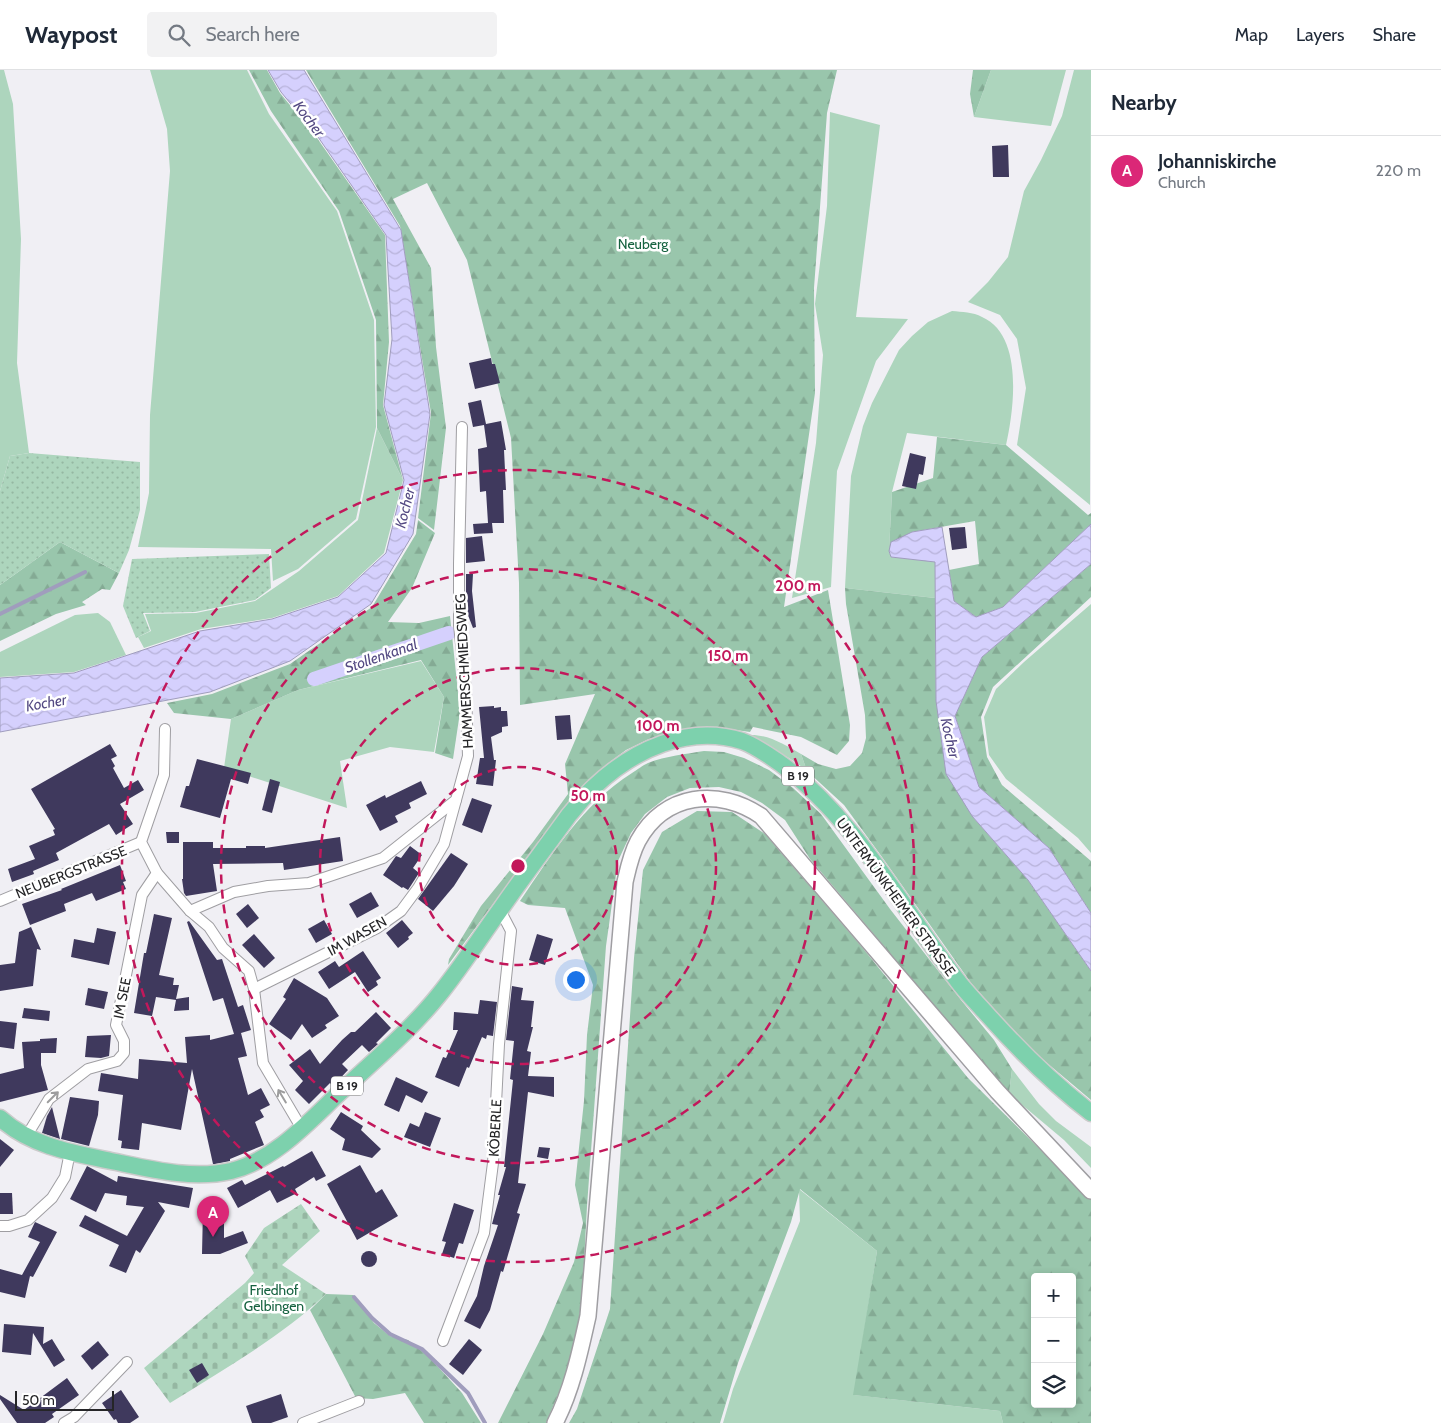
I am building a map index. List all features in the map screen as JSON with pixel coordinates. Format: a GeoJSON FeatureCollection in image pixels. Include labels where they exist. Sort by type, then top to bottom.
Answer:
{"type":"FeatureCollection","features":[{"type":"Feature","properties":{"kind":"main road","name":"UNTERMÜNKHEIMER STRASSE"},"geometry":{"type":"LineString","coordinates":[[0,1118],[26,1137],[70,1152],[161,1170],[192,1174],[213,1174],[232,1170],[264,1156],[302,1129],[437,997],[569,816],[593,787],[634,756],[654,746],[678,738],[718,737],[742,742],[763,751],[799,777],[830,808],[860,844],[958,981],[993,1022],[1039,1068],[1091,1112]]}},
{"type":"Feature","properties":{"kind":"main road"},"geometry":{"type":"LineString","coordinates":[[555,1423],[570,1386],[588,1316],[625,882],[637,842],[647,828],[661,814],[677,805],[694,800],[723,799],[749,807],[762,816],[997,1091],[1091,1191]]}},
{"type":"Feature","properties":{"kind":"street","name":"HAMMERSCHMIEDSWEG"},"geometry":{"type":"LineString","coordinates":[[456,800],[468,756],[466,691],[459,625],[462,427]]}},
{"type":"Feature","properties":{"kind":"street"},"geometry":{"type":"LineString","coordinates":[[165,729],[164,775],[142,842],[157,873],[190,911],[209,927],[224,948],[249,971],[254,988],[262,1063],[302,1129]]}},
{"type":"Feature","properties":{"kind":"street"},"geometry":{"type":"LineString","coordinates":[[190,911],[234,892],[268,886],[309,883],[383,858],[456,800]]}},
{"type":"Feature","properties":{"kind":"street","name":"IM WASEN"},"geometry":{"type":"LineString","coordinates":[[254,988],[377,928],[400,911],[418,888],[444,844],[456,800]]}},
{"type":"Feature","properties":{"kind":"street","name":"NEUBERGSTRASSE"},"geometry":{"type":"LineString","coordinates":[[0,901],[142,842]]}},
{"type":"Feature","properties":{"kind":"street","name":"IM SEE"},"geometry":{"type":"LineString","coordinates":[[26,1137],[49,1099],[88,1069],[117,1061],[124,1053],[124,1041],[116,1025],[142,894],[157,873]]}},
{"type":"Feature","properties":{"kind":"street","name":"KÖBERLE"},"geometry":{"type":"LineString","coordinates":[[443,1341],[484,1233],[493,1163],[499,1044],[511,931],[500,910]]}},
{"type":"Feature","properties":{"kind":"street"},"geometry":{"type":"LineString","coordinates":[[0,1226],[9,1226],[28,1220],[52,1198],[65,1177],[70,1152]]}},
{"type":"Feature","properties":{"kind":"street"},"geometry":{"type":"LineString","coordinates":[[64,1423],[74,1417],[127,1362]]}},
{"type":"Feature","properties":{"kind":"street"},"geometry":{"type":"LineString","coordinates":[[303,1423],[359,1401]]}},
{"type":"Feature","properties":{"kind":"green space"},"geometry":{"type":"Polygon","coordinates":[[[0,70],[4,70],[13,104],[21,239],[17,363],[29,453],[10,456],[0,491],[0,70]]]}},
{"type":"Feature","properties":{"kind":"green space"},"geometry":{"type":"Polygon","coordinates":[[[150,70],[247,70],[269,114],[337,211],[374,320],[376,427],[356,519],[298,569],[273,581],[271,549],[138,547],[149,493],[150,415],[170,171],[167,129],[150,70]]]}},
{"type":"Feature","properties":{"kind":"green space"},"geometry":{"type":"Polygon","coordinates":[[[249,70],[267,70],[280,93],[317,138],[385,235],[389,342],[383,405],[403,480],[377,428],[376,320],[339,211],[271,111],[249,70]]]}},
{"type":"Feature","properties":{"kind":"green space","name":"Neuberg"},"geometry":{"type":"Polygon","coordinates":[[[306,70],[837,70],[827,113],[814,288],[815,393],[784,607],[828,590],[850,725],[849,741],[837,755],[801,737],[753,727],[750,732],[715,727],[680,731],[649,739],[626,750],[606,765],[569,801],[448,965],[449,959],[481,906],[533,842],[568,794],[565,764],[595,694],[520,705],[519,583],[511,438],[467,260],[427,183],[393,199],[431,268],[436,347],[446,428],[434,530],[418,518],[431,413],[400,226],[306,70]]]}},
{"type":"Feature","properties":{"kind":"green space"},"geometry":{"type":"Polygon","coordinates":[[[973,70],[991,70],[974,117],[970,94],[973,70]]]}},
{"type":"Feature","properties":{"kind":"green space"},"geometry":{"type":"Polygon","coordinates":[[[991,70],[1066,70],[1051,126],[974,117],[991,70]]]}},
{"type":"Feature","properties":{"kind":"green space"},"geometry":{"type":"Polygon","coordinates":[[[1074,70],[1091,70],[1090,505],[1017,445],[1026,388],[1017,339],[1000,315],[968,302],[988,282],[1008,257],[1024,191],[1062,116],[1074,70]]]}},
{"type":"Feature","properties":{"kind":"green space"},"geometry":{"type":"Polygon","coordinates":[[[830,112],[880,125],[856,317],[908,319],[876,361],[837,471],[831,587],[792,598],[816,443],[823,355],[815,304],[827,206],[830,112]]]}},
{"type":"Feature","properties":{"kind":"green space"},"geometry":{"type":"Polygon","coordinates":[[[952,311],[979,315],[995,326],[1005,340],[1013,375],[1012,413],[1006,445],[907,433],[892,492],[889,551],[891,557],[935,561],[935,598],[845,588],[851,476],[863,426],[872,403],[899,350],[928,322],[952,311]]]}},
{"type":"Feature","properties":{"kind":"green space"},"geometry":{"type":"Polygon","coordinates":[[[377,428],[403,480],[384,553],[338,596],[272,618],[201,629],[144,648],[138,637],[151,631],[145,614],[196,613],[255,601],[299,571],[358,520],[377,428]]]}},
{"type":"Feature","properties":{"kind":"green space"},"geometry":{"type":"Polygon","coordinates":[[[937,437],[1006,445],[1088,515],[1091,513],[1091,524],[1003,607],[976,617],[954,601],[949,570],[979,564],[975,521],[912,532],[889,551],[892,492],[933,478],[937,437]]]}},
{"type":"Feature","properties":{"kind":"green space"},"geometry":{"type":"Polygon","coordinates":[[[29,453],[140,462],[140,510],[129,550],[119,573],[60,542],[0,585],[0,491],[10,456],[29,453]]]}},
{"type":"Feature","properties":{"kind":"green space"},"geometry":{"type":"Polygon","coordinates":[[[418,520],[435,533],[412,588],[388,622],[419,623],[450,616],[460,712],[453,759],[435,753],[444,697],[421,660],[298,690],[231,719],[174,713],[167,703],[212,694],[290,664],[372,607],[416,534],[418,520]]]}},
{"type":"Feature","properties":{"kind":"green space"},"geometry":{"type":"Polygon","coordinates":[[[60,542],[119,573],[110,590],[102,589],[82,602],[86,605],[56,614],[0,641],[0,585],[60,542]]]}},
{"type":"Feature","properties":{"kind":"green space"},"geometry":{"type":"Polygon","coordinates":[[[269,554],[271,588],[255,600],[195,612],[143,613],[150,631],[136,638],[123,606],[132,559],[269,554]]]}},
{"type":"Feature","properties":{"kind":"green space"},"geometry":{"type":"Polygon","coordinates":[[[1091,564],[1091,597],[993,687],[981,717],[987,757],[1002,785],[1091,861],[1091,913],[1049,848],[979,787],[955,716],[982,657],[1091,564]]]}},
{"type":"Feature","properties":{"kind":"green space"},"geometry":{"type":"Polygon","coordinates":[[[845,588],[935,598],[936,701],[972,816],[1028,880],[1091,971],[1091,1100],[1028,1047],[971,983],[844,805],[807,771],[801,754],[818,764],[836,769],[850,766],[862,753],[866,738],[865,715],[846,604],[845,588]]]}},
{"type":"Feature","properties":{"kind":"green space"},"geometry":{"type":"Polygon","coordinates":[[[1091,604],[1091,853],[1078,838],[1006,779],[989,755],[984,717],[996,689],[1091,604]]]}},
{"type":"Feature","properties":{"kind":"green space"},"geometry":{"type":"Polygon","coordinates":[[[98,613],[110,622],[126,655],[74,672],[0,677],[0,652],[75,615],[98,613]]]}},
{"type":"Feature","properties":{"kind":"green space"},"geometry":{"type":"Polygon","coordinates":[[[421,661],[444,697],[434,752],[390,747],[340,761],[347,808],[224,768],[231,719],[298,690],[421,661]]]}},
{"type":"Feature","properties":{"kind":"green space"},"geometry":{"type":"Polygon","coordinates":[[[749,735],[770,738],[801,754],[807,771],[779,752],[747,738],[749,735]]]}},
{"type":"Feature","properties":{"kind":"green space"},"geometry":{"type":"Polygon","coordinates":[[[704,751],[724,752],[744,758],[769,770],[793,788],[821,814],[890,909],[994,1040],[1012,1069],[1009,1094],[978,1061],[916,984],[810,859],[785,820],[762,803],[741,792],[719,787],[690,788],[667,797],[645,814],[631,833],[618,861],[606,946],[582,1301],[574,1345],[564,1381],[546,1423],[498,1423],[543,1334],[574,1262],[583,1223],[575,1185],[593,985],[565,908],[528,905],[520,901],[570,831],[598,799],[614,785],[648,763],[704,751]]]}},
{"type":"Feature","properties":{"kind":"green space"},"geometry":{"type":"Polygon","coordinates":[[[697,811],[732,812],[765,834],[861,946],[968,1078],[1091,1200],[1091,1423],[1003,1423],[1000,1411],[853,1395],[877,1251],[800,1189],[791,1222],[738,1363],[720,1423],[569,1423],[577,1409],[610,1309],[634,958],[643,870],[662,832],[697,811]]]}},
{"type":"Feature","properties":{"kind":"green space"},"geometry":{"type":"Polygon","coordinates":[[[1012,1069],[1039,1104],[1056,1121],[1091,1147],[1091,1168],[1064,1140],[1009,1094],[1012,1069]]]}},
{"type":"Feature","properties":{"kind":"green space"},"geometry":{"type":"Polygon","coordinates":[[[799,1189],[877,1251],[854,1395],[1000,1411],[1003,1423],[723,1423],[733,1389],[800,1221],[799,1189]]]}},
{"type":"Feature","properties":{"kind":"green space","name":"Friedhof Gelbingen"},"geometry":{"type":"Polygon","coordinates":[[[301,1204],[320,1231],[282,1265],[326,1294],[271,1339],[170,1403],[144,1368],[245,1283],[254,1273],[245,1256],[264,1228],[301,1204]]]}},
{"type":"Feature","properties":{"kind":"green space"},"geometry":{"type":"Polygon","coordinates":[[[326,1294],[353,1295],[374,1323],[390,1336],[408,1340],[429,1357],[462,1393],[481,1423],[424,1423],[405,1393],[373,1399],[356,1398],[310,1310],[326,1294]]]}},
{"type":"Feature","properties":{"kind":"water","name":"Kocher"},"geometry":{"type":"Polygon","coordinates":[[[268,70],[304,70],[401,230],[430,414],[413,534],[371,604],[290,661],[210,692],[0,732],[0,678],[74,673],[200,631],[272,619],[338,597],[386,553],[404,480],[384,405],[392,339],[386,235],[318,137],[281,92],[268,70]]]}},
{"type":"Feature","properties":{"kind":"water","name":"Kocher"},"geometry":{"type":"Polygon","coordinates":[[[1091,524],[1091,564],[982,657],[955,716],[979,787],[1049,848],[1091,913],[1091,971],[1028,880],[972,816],[946,774],[936,701],[935,562],[891,557],[889,551],[891,542],[912,532],[942,527],[954,601],[976,617],[1003,607],[1091,524]]]}},
{"type":"Feature","properties":{"kind":"building"},"geometry":{"type":"Polygon","coordinates":[[[1008,145],[1009,177],[993,177],[992,146],[1008,145]]]}},
{"type":"Feature","properties":{"kind":"building"},"geometry":{"type":"Polygon","coordinates":[[[491,358],[492,364],[495,364],[500,383],[475,389],[469,363],[491,358]]]}},
{"type":"Feature","properties":{"kind":"building"},"geometry":{"type":"Polygon","coordinates":[[[481,400],[486,424],[501,421],[506,450],[504,450],[506,490],[503,490],[504,523],[492,523],[493,533],[474,534],[473,524],[488,523],[486,491],[480,492],[478,449],[487,447],[484,425],[473,427],[468,403],[481,400]]]}},
{"type":"Feature","properties":{"kind":"building"},"geometry":{"type":"Polygon","coordinates":[[[910,453],[926,457],[923,475],[919,474],[916,489],[902,486],[910,453]]]}},
{"type":"Feature","properties":{"kind":"building"},"geometry":{"type":"Polygon","coordinates":[[[965,527],[967,548],[952,550],[949,528],[965,527]]]}},
{"type":"Feature","properties":{"kind":"building"},"geometry":{"type":"Polygon","coordinates":[[[482,536],[485,561],[466,563],[466,538],[482,536]]]}},
{"type":"Feature","properties":{"kind":"building"},"geometry":{"type":"Polygon","coordinates":[[[466,574],[473,574],[472,591],[476,627],[473,628],[466,610],[466,574]]]}},
{"type":"Feature","properties":{"kind":"building"},"geometry":{"type":"Polygon","coordinates":[[[494,706],[494,708],[501,707],[501,711],[507,711],[508,726],[502,727],[502,732],[491,737],[494,760],[496,760],[493,786],[476,784],[480,758],[484,758],[479,707],[494,706]]]}},
{"type":"Feature","properties":{"kind":"building"},"geometry":{"type":"Polygon","coordinates":[[[570,715],[572,739],[557,740],[555,716],[570,715]]]}},
{"type":"Feature","properties":{"kind":"building"},"geometry":{"type":"Polygon","coordinates":[[[110,744],[117,756],[111,759],[115,766],[113,768],[124,788],[138,780],[144,790],[120,804],[133,824],[116,835],[109,824],[56,853],[59,860],[33,871],[34,874],[12,882],[8,869],[35,859],[29,846],[55,835],[53,830],[55,829],[31,789],[110,744]]]}},
{"type":"Feature","properties":{"kind":"building"},"geometry":{"type":"Polygon","coordinates":[[[197,759],[251,773],[248,784],[231,779],[220,818],[180,807],[197,759]]]}},
{"type":"Feature","properties":{"kind":"building"},"geometry":{"type":"Polygon","coordinates":[[[270,779],[280,782],[272,813],[262,810],[270,779]]]}},
{"type":"Feature","properties":{"kind":"building"},"geometry":{"type":"Polygon","coordinates":[[[421,781],[427,794],[409,803],[411,808],[395,816],[398,822],[380,831],[366,805],[385,795],[386,798],[421,781]]]}},
{"type":"Feature","properties":{"kind":"building"},"geometry":{"type":"Polygon","coordinates":[[[472,798],[492,805],[482,833],[462,825],[472,798]]]}},
{"type":"Feature","properties":{"kind":"building"},"geometry":{"type":"Polygon","coordinates":[[[166,832],[179,832],[179,843],[167,843],[166,832]]]}},
{"type":"Feature","properties":{"kind":"building"},"geometry":{"type":"Polygon","coordinates":[[[340,837],[343,861],[284,870],[283,863],[213,864],[217,891],[186,896],[184,893],[182,879],[183,842],[213,842],[213,848],[265,846],[265,848],[340,837]]]}},
{"type":"Feature","properties":{"kind":"building"},"geometry":{"type":"Polygon","coordinates":[[[410,846],[422,855],[413,868],[419,873],[408,890],[383,875],[396,856],[401,858],[410,846]]]}},
{"type":"Feature","properties":{"kind":"building"},"geometry":{"type":"Polygon","coordinates":[[[451,853],[468,864],[454,886],[433,911],[418,899],[451,853]]]}},
{"type":"Feature","properties":{"kind":"building"},"geometry":{"type":"Polygon","coordinates":[[[120,865],[126,881],[123,882],[126,889],[96,901],[92,893],[64,904],[66,911],[30,925],[22,904],[62,890],[120,865]]]}},
{"type":"Feature","properties":{"kind":"building"},"geometry":{"type":"Polygon","coordinates":[[[371,892],[379,906],[357,918],[349,904],[371,892]]]}},
{"type":"Feature","properties":{"kind":"building"},"geometry":{"type":"Polygon","coordinates":[[[248,904],[259,918],[247,928],[236,914],[248,904]]]}},
{"type":"Feature","properties":{"kind":"building"},"geometry":{"type":"Polygon","coordinates":[[[154,914],[172,918],[159,975],[174,978],[173,985],[179,985],[176,999],[189,997],[189,1010],[174,1011],[176,1000],[156,997],[152,1016],[134,1013],[144,953],[146,953],[154,914]]]}},
{"type":"Feature","properties":{"kind":"building"},"geometry":{"type":"Polygon","coordinates":[[[324,920],[332,934],[316,943],[308,929],[324,920]]]}},
{"type":"Feature","properties":{"kind":"building"},"geometry":{"type":"Polygon","coordinates":[[[402,920],[413,933],[398,948],[386,933],[402,920]]]}},
{"type":"Feature","properties":{"kind":"building"},"geometry":{"type":"Polygon","coordinates":[[[189,921],[217,960],[222,959],[238,1007],[243,1005],[251,1030],[241,1033],[247,1056],[238,1058],[248,1095],[261,1088],[270,1105],[260,1110],[264,1117],[255,1122],[264,1145],[230,1159],[230,1161],[215,1164],[213,1164],[192,1069],[181,1130],[142,1123],[139,1150],[121,1148],[122,1141],[118,1140],[123,1095],[98,1091],[101,1073],[138,1079],[139,1059],[187,1063],[185,1037],[210,1035],[210,1040],[234,1034],[223,998],[213,1001],[187,922],[189,921]]]}},
{"type":"Feature","properties":{"kind":"building"},"geometry":{"type":"Polygon","coordinates":[[[31,927],[41,950],[37,949],[33,986],[0,991],[0,965],[15,963],[19,932],[31,927]]]}},
{"type":"Feature","properties":{"kind":"building"},"geometry":{"type":"Polygon","coordinates":[[[97,928],[116,932],[109,965],[71,957],[74,939],[94,943],[97,928]]]}},
{"type":"Feature","properties":{"kind":"building"},"geometry":{"type":"Polygon","coordinates":[[[254,934],[275,958],[264,968],[242,945],[254,934]]]}},
{"type":"Feature","properties":{"kind":"building"},"geometry":{"type":"Polygon","coordinates":[[[537,934],[553,939],[545,965],[529,960],[537,934]]]}},
{"type":"Feature","properties":{"kind":"building"},"geometry":{"type":"Polygon","coordinates":[[[363,951],[381,978],[376,981],[378,985],[368,992],[355,972],[329,989],[318,972],[335,961],[339,967],[363,951]]]}},
{"type":"Feature","properties":{"kind":"building"},"geometry":{"type":"Polygon","coordinates":[[[294,978],[327,998],[339,1016],[325,1025],[327,1028],[312,1038],[302,1024],[291,1040],[269,1024],[286,999],[283,997],[294,978]]]}},
{"type":"Feature","properties":{"kind":"building"},"geometry":{"type":"Polygon","coordinates":[[[512,986],[523,988],[521,1000],[534,1001],[531,1027],[533,1027],[527,1051],[531,1052],[528,1076],[554,1077],[554,1097],[528,1092],[518,1183],[526,1184],[517,1213],[520,1214],[490,1310],[480,1329],[464,1321],[477,1296],[484,1266],[498,1225],[492,1224],[506,1167],[504,1167],[513,1080],[510,1079],[514,1041],[506,1040],[512,986]]]}},
{"type":"Feature","properties":{"kind":"building"},"geometry":{"type":"Polygon","coordinates":[[[88,988],[108,992],[104,1009],[85,1005],[88,988]]]}},
{"type":"Feature","properties":{"kind":"building"},"geometry":{"type":"Polygon","coordinates":[[[480,1000],[497,1002],[493,1036],[487,1035],[486,1039],[482,1037],[459,1087],[435,1077],[443,1057],[446,1058],[458,1030],[453,1030],[454,1012],[478,1014],[480,1000]]]}},
{"type":"Feature","properties":{"kind":"building"},"geometry":{"type":"Polygon","coordinates":[[[24,1008],[50,1011],[49,1021],[22,1018],[24,1008]]]}},
{"type":"Feature","properties":{"kind":"building"},"geometry":{"type":"Polygon","coordinates":[[[376,1012],[391,1028],[369,1052],[362,1045],[342,1064],[348,1070],[333,1086],[330,1083],[309,1104],[295,1090],[303,1081],[289,1065],[310,1049],[320,1064],[342,1040],[351,1032],[355,1032],[376,1012]]]}},
{"type":"Feature","properties":{"kind":"building"},"geometry":{"type":"Polygon","coordinates":[[[0,1021],[17,1023],[14,1049],[0,1047],[0,1021]]]}},
{"type":"Feature","properties":{"kind":"building"},"geometry":{"type":"Polygon","coordinates":[[[111,1035],[109,1056],[101,1058],[85,1057],[87,1036],[111,1035]]]}},
{"type":"Feature","properties":{"kind":"building"},"geometry":{"type":"Polygon","coordinates":[[[57,1038],[56,1053],[41,1053],[41,1065],[48,1090],[0,1102],[0,1074],[24,1068],[22,1042],[57,1038]]]}},
{"type":"Feature","properties":{"kind":"building"},"geometry":{"type":"Polygon","coordinates":[[[396,1077],[428,1092],[422,1103],[406,1095],[399,1112],[384,1105],[396,1077]]]}},
{"type":"Feature","properties":{"kind":"building"},"geometry":{"type":"Polygon","coordinates":[[[70,1097],[99,1101],[98,1115],[89,1146],[61,1139],[70,1097]]]}},
{"type":"Feature","properties":{"kind":"building"},"geometry":{"type":"Polygon","coordinates":[[[52,1107],[60,1139],[42,1133],[52,1107]]]}},
{"type":"Feature","properties":{"kind":"building"},"geometry":{"type":"Polygon","coordinates":[[[341,1112],[363,1126],[361,1130],[381,1149],[372,1158],[342,1150],[345,1139],[330,1129],[341,1112]]]}},
{"type":"Feature","properties":{"kind":"building"},"geometry":{"type":"Polygon","coordinates":[[[425,1112],[441,1118],[430,1147],[404,1137],[410,1123],[419,1127],[425,1112]]]}},
{"type":"Feature","properties":{"kind":"building"},"geometry":{"type":"Polygon","coordinates":[[[0,1139],[14,1150],[0,1167],[0,1139]]]}},
{"type":"Feature","properties":{"kind":"building"},"geometry":{"type":"Polygon","coordinates":[[[539,1147],[550,1148],[548,1159],[537,1157],[539,1147]]]}},
{"type":"Feature","properties":{"kind":"building"},"geometry":{"type":"Polygon","coordinates":[[[312,1151],[326,1176],[316,1181],[314,1177],[295,1189],[297,1193],[277,1203],[270,1190],[238,1208],[227,1188],[242,1180],[245,1185],[284,1167],[312,1151]]]}},
{"type":"Feature","properties":{"kind":"building"},"geometry":{"type":"Polygon","coordinates":[[[360,1165],[376,1193],[382,1189],[398,1216],[357,1240],[327,1184],[360,1165]]]}},
{"type":"Feature","properties":{"kind":"building"},"geometry":{"type":"Polygon","coordinates":[[[87,1166],[117,1182],[118,1176],[193,1188],[189,1208],[158,1202],[165,1211],[140,1253],[136,1250],[126,1273],[109,1266],[119,1245],[79,1226],[85,1215],[127,1236],[144,1207],[126,1205],[127,1196],[105,1193],[96,1212],[70,1199],[87,1166]]]}},
{"type":"Feature","properties":{"kind":"building"},"geometry":{"type":"Polygon","coordinates":[[[0,1193],[12,1193],[13,1214],[0,1214],[0,1193]]]}},
{"type":"Feature","properties":{"kind":"building"},"geometry":{"type":"Polygon","coordinates":[[[454,1203],[474,1210],[463,1244],[459,1243],[454,1258],[442,1254],[446,1242],[442,1241],[454,1203]]]}},
{"type":"Feature","properties":{"kind":"building"},"geometry":{"type":"Polygon","coordinates":[[[203,1209],[224,1209],[224,1238],[243,1231],[248,1243],[220,1254],[202,1254],[203,1209]]]}},
{"type":"Feature","properties":{"kind":"building"},"geometry":{"type":"Polygon","coordinates":[[[35,1222],[57,1232],[33,1277],[30,1276],[25,1298],[0,1292],[0,1269],[22,1275],[40,1242],[28,1237],[35,1222]]]}},
{"type":"Feature","properties":{"kind":"building"},"geometry":{"type":"Polygon","coordinates":[[[369,1251],[375,1253],[377,1259],[375,1265],[369,1267],[363,1265],[361,1259],[363,1253],[369,1251]]]}},
{"type":"Feature","properties":{"kind":"building"},"geometry":{"type":"Polygon","coordinates":[[[4,1324],[44,1327],[43,1344],[52,1339],[65,1360],[54,1367],[33,1333],[31,1355],[2,1352],[4,1324]]]}},
{"type":"Feature","properties":{"kind":"building"},"geometry":{"type":"Polygon","coordinates":[[[469,1339],[482,1350],[463,1375],[449,1364],[469,1339]]]}},
{"type":"Feature","properties":{"kind":"building"},"geometry":{"type":"Polygon","coordinates":[[[98,1341],[109,1355],[92,1370],[81,1356],[98,1341]]]}},
{"type":"Feature","properties":{"kind":"building"},"geometry":{"type":"Polygon","coordinates":[[[202,1363],[209,1375],[197,1383],[189,1370],[202,1363]]]}},
{"type":"Feature","properties":{"kind":"building"},"geometry":{"type":"Polygon","coordinates":[[[67,1378],[79,1395],[52,1414],[54,1417],[45,1423],[17,1423],[0,1399],[0,1395],[24,1410],[67,1378]]]}},
{"type":"Feature","properties":{"kind":"building"},"geometry":{"type":"Polygon","coordinates":[[[121,1390],[139,1417],[130,1423],[118,1423],[102,1403],[121,1390]]]}},
{"type":"Feature","properties":{"kind":"building"},"geometry":{"type":"Polygon","coordinates":[[[281,1394],[288,1417],[271,1423],[252,1423],[246,1406],[281,1394]]]}},
{"type":"Feature","properties":{"kind":"waterway"},"geometry":{"type":"LineString","coordinates":[[0,614],[85,572]]}},
{"type":"Feature","properties":{"kind":"waterway","name":"Stollenkanal"},"geometry":{"type":"LineString","coordinates":[[314,679],[449,633]]}},
{"type":"Feature","properties":{"kind":"waterway"},"geometry":{"type":"LineString","coordinates":[[354,1297],[372,1318],[390,1334],[422,1349],[468,1393],[485,1423]]}},
{"type":"Feature","properties":{"kind":"place","name":"Johanniskirche"},"geometry":{"type":"Point","coordinates":[213,1237]}}]}
